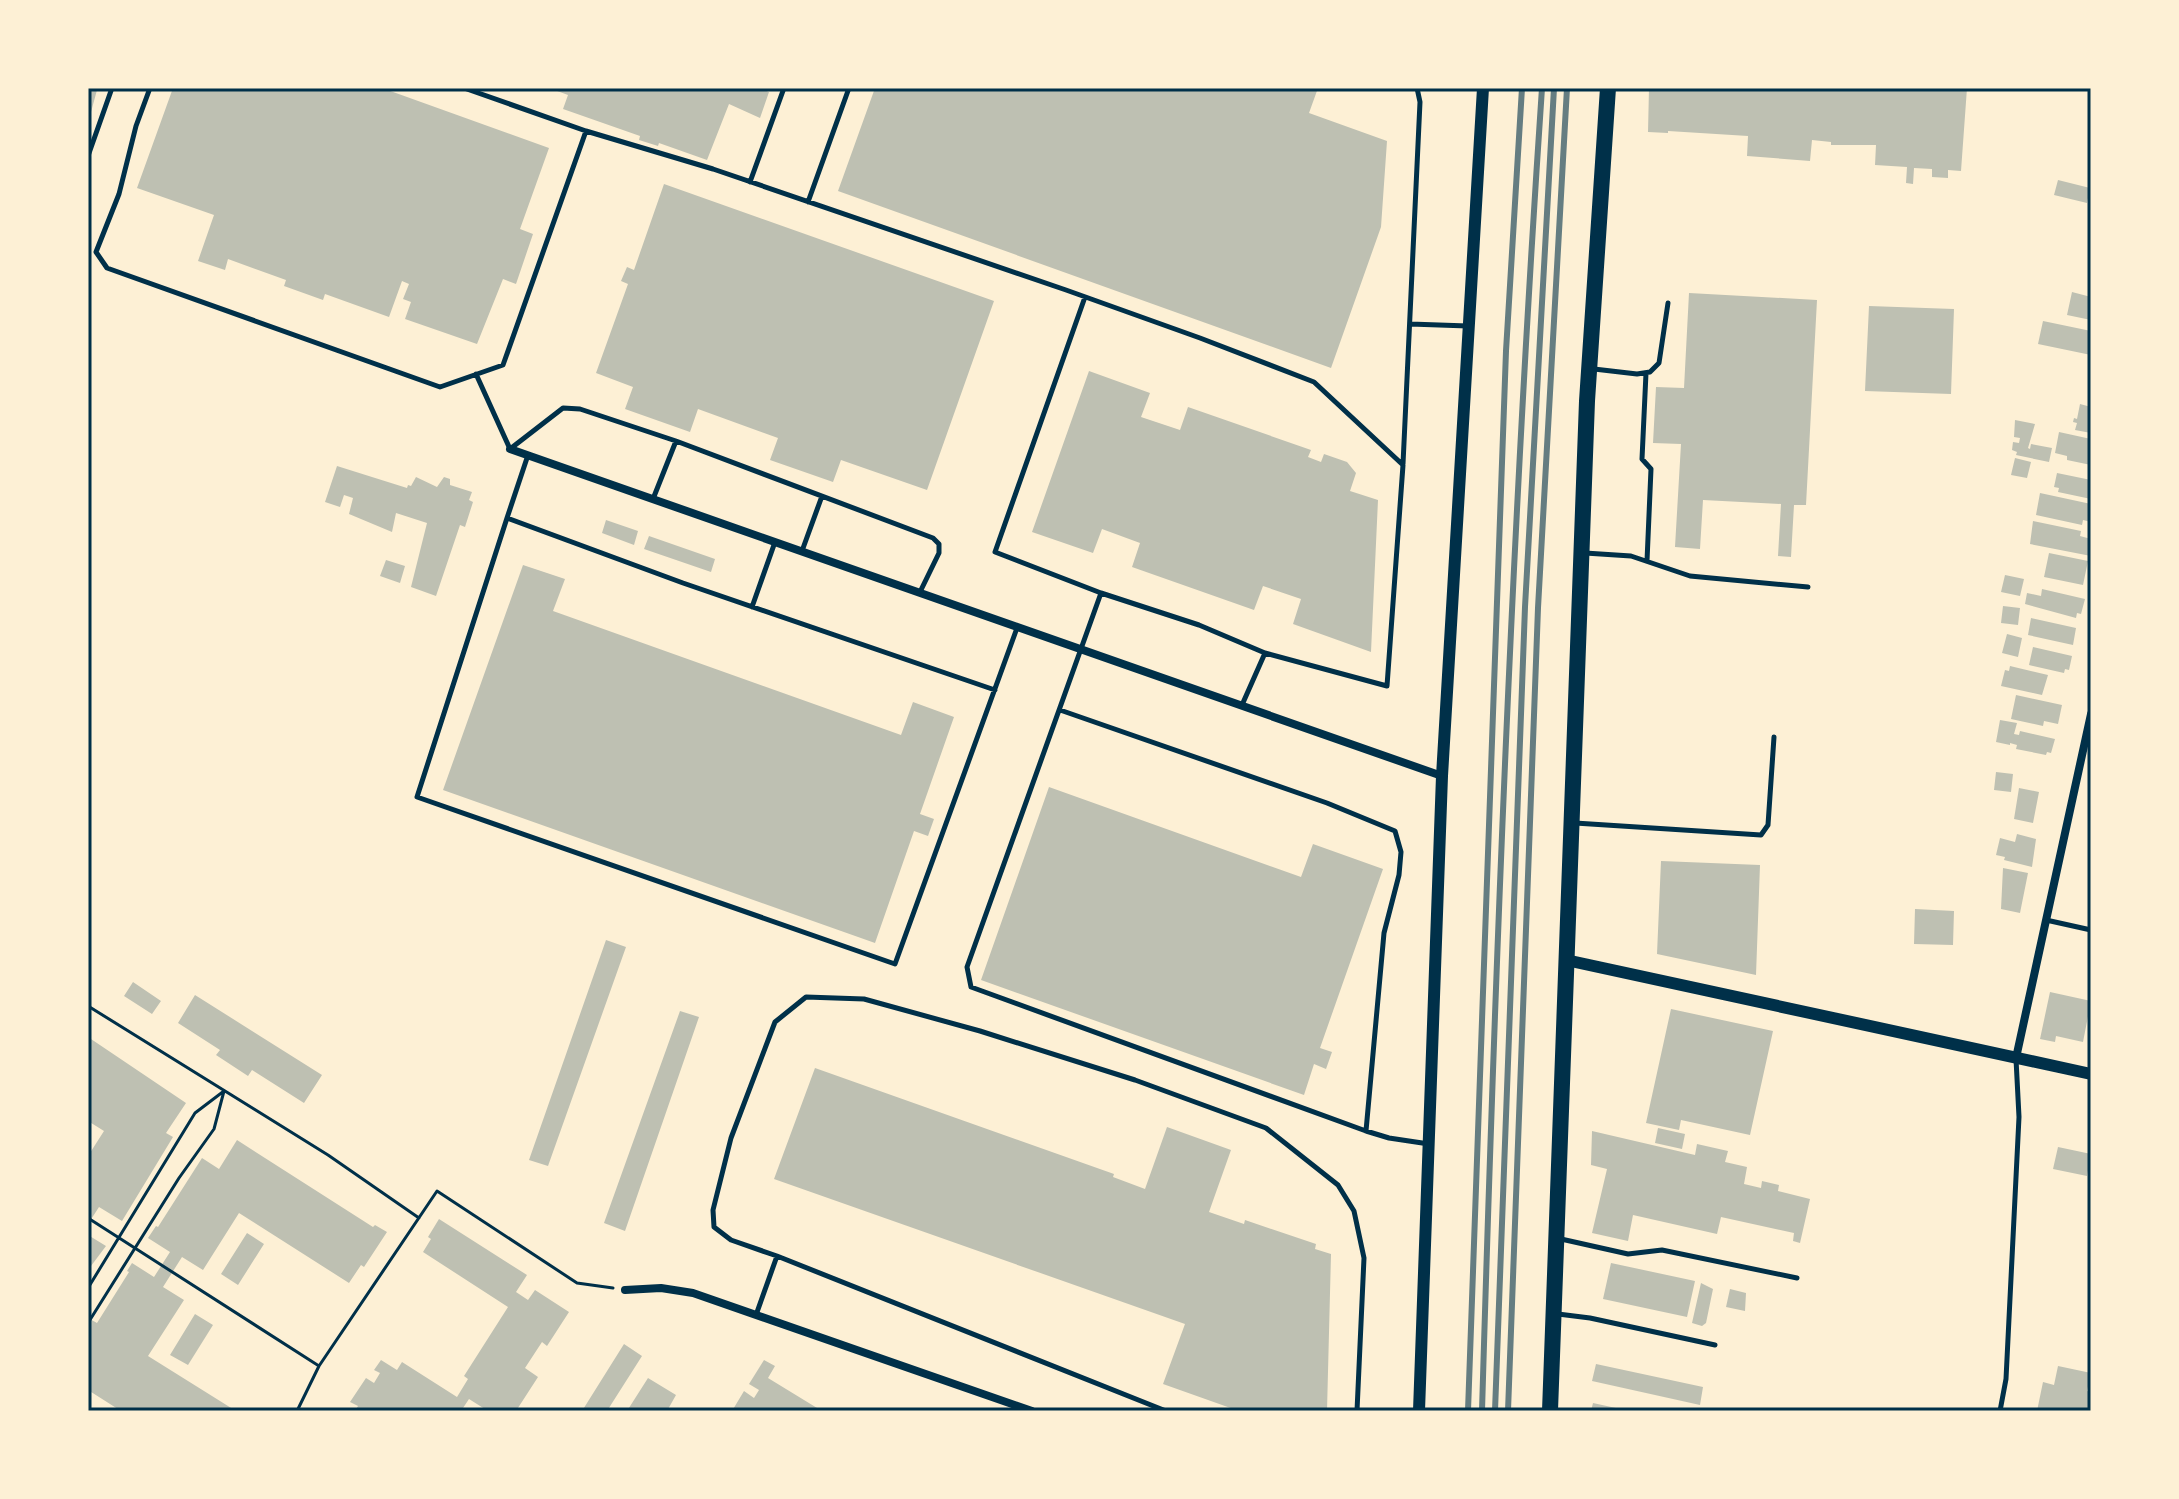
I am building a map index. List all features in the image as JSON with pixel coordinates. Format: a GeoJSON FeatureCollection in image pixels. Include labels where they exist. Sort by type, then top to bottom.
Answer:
{"type":"FeatureCollection","features":[{"type":"Feature","properties":{"kind":"main road"},"geometry":{"type":"LineString","coordinates":[[1550,1411],[1589,369],[1608,88]]}},
{"type":"Feature","properties":{"kind":"street"},"geometry":{"type":"LineString","coordinates":[[1419,1411],[1442,776],[1483,88]]}},
{"type":"Feature","properties":{"kind":"street"},"geometry":{"type":"LineString","coordinates":[[510,449],[1442,776]]}},
{"type":"Feature","properties":{"kind":"street"},"geometry":{"type":"LineString","coordinates":[[2016,1058],[2091,714]]}},
{"type":"Feature","properties":{"kind":"street"},"geometry":{"type":"LineString","coordinates":[[1566,960],[2091,1074]]}},
{"type":"Feature","properties":{"kind":"street"},"geometry":{"type":"LineString","coordinates":[[625,1290],[661,1288],[693,1293],[1032,1411]]}},
{"type":"Feature","properties":{"kind":"lane"},"geometry":{"type":"LineString","coordinates":[[88,156],[112,88]]}},
{"type":"Feature","properties":{"kind":"lane"},"geometry":{"type":"LineString","coordinates":[[150,88],[136,126],[119,194],[96,252],[107,268],[440,387],[503,365],[586,131]]}},
{"type":"Feature","properties":{"kind":"lane"},"geometry":{"type":"LineString","coordinates":[[464,88],[1085,297],[1314,382],[1403,465]]}},
{"type":"Feature","properties":{"kind":"lane"},"geometry":{"type":"LineString","coordinates":[[750,182],[784,88]]}},
{"type":"Feature","properties":{"kind":"lane"},"geometry":{"type":"LineString","coordinates":[[808,202],[849,88]]}},
{"type":"Feature","properties":{"kind":"lane"},"geometry":{"type":"LineString","coordinates":[[1085,297],[995,552],[1101,593],[1199,625],[1265,653],[1387,686],[1403,465],[1420,102],[1417,88]]}},
{"type":"Feature","properties":{"kind":"lane"},"geometry":{"type":"LineString","coordinates":[[1589,369],[1650,372],[1659,363],[1668,303]]}},
{"type":"Feature","properties":{"kind":"lane"},"geometry":{"type":"LineString","coordinates":[[1410,324],[1468,326]]}},
{"type":"Feature","properties":{"kind":"lane"},"geometry":{"type":"LineString","coordinates":[[1646,373],[1642,459],[1651,469],[1647,561]]}},
{"type":"Feature","properties":{"kind":"lane"},"geometry":{"type":"LineString","coordinates":[[476,374],[510,449],[563,408],[580,409],[676,441],[933,538],[939,544],[939,553],[919,592]]}},
{"type":"Feature","properties":{"kind":"lane"},"geometry":{"type":"LineString","coordinates":[[653,499],[676,441]]}},
{"type":"Feature","properties":{"kind":"lane"},"geometry":{"type":"LineString","coordinates":[[528,455],[417,797],[432,803],[895,964],[1018,627]]}},
{"type":"Feature","properties":{"kind":"lane"},"geometry":{"type":"LineString","coordinates":[[802,551],[822,496]]}},
{"type":"Feature","properties":{"kind":"lane"},"geometry":{"type":"LineString","coordinates":[[507,518],[752,607],[995,690]]}},
{"type":"Feature","properties":{"kind":"lane"},"geometry":{"type":"LineString","coordinates":[[752,607],[775,542]]}},
{"type":"Feature","properties":{"kind":"lane"},"geometry":{"type":"LineString","coordinates":[[1581,552],[1631,556],[1690,576],[1808,587]]}},
{"type":"Feature","properties":{"kind":"lane"},"geometry":{"type":"LineString","coordinates":[[1101,593],[967,967],[971,987],[1366,1131],[1429,1144]]}},
{"type":"Feature","properties":{"kind":"lane"},"geometry":{"type":"LineString","coordinates":[[1242,705],[1265,653]]}},
{"type":"Feature","properties":{"kind":"lane"},"geometry":{"type":"LineString","coordinates":[[1060,710],[1373,820],[1395,831],[1401,852],[1399,875],[1384,933],[1366,1131]]}},
{"type":"Feature","properties":{"kind":"lane"},"geometry":{"type":"LineString","coordinates":[[1570,822],[1761,835],[1768,825],[1774,737]]}},
{"type":"Feature","properties":{"kind":"lane"},"geometry":{"type":"LineString","coordinates":[[2080,765],[2091,768]]}},
{"type":"Feature","properties":{"kind":"lane"},"geometry":{"type":"LineString","coordinates":[[2046,920],[2091,930]]}},
{"type":"Feature","properties":{"kind":"lane"},"geometry":{"type":"LineString","coordinates":[[1166,1411],[731,1240],[714,1227],[713,1210],[731,1138],[775,1022],[806,997],[864,999],[980,1031],[1121,1076],[1266,1128],[1338,1185],[1354,1211],[1364,1258],[1357,1411]]}},
{"type":"Feature","properties":{"kind":"lane"},"geometry":{"type":"LineString","coordinates":[[2000,1411],[2006,1379],[2019,1117],[2016,1058]]}},
{"type":"Feature","properties":{"kind":"lane"},"geometry":{"type":"LineString","coordinates":[[1556,1238],[1628,1254],[1662,1250],[1797,1278]]}},
{"type":"Feature","properties":{"kind":"lane"},"geometry":{"type":"LineString","coordinates":[[756,1315],[777,1256]]}},
{"type":"Feature","properties":{"kind":"lane"},"geometry":{"type":"LineString","coordinates":[[1553,1314],[1590,1318],[1715,1345]]}},
{"type":"Feature","properties":{"kind":"path"},"geometry":{"type":"LineString","coordinates":[[88,1006],[328,1155],[419,1218]]}},
{"type":"Feature","properties":{"kind":"path"},"geometry":{"type":"LineString","coordinates":[[88,1288],[195,1113],[224,1091]]}},
{"type":"Feature","properties":{"kind":"path"},"geometry":{"type":"LineString","coordinates":[[88,1323],[214,1129],[224,1091]]}},
{"type":"Feature","properties":{"kind":"path"},"geometry":{"type":"LineString","coordinates":[[297,1411],[319,1366],[437,1191],[577,1283],[625,1290]]}},
{"type":"Feature","properties":{"kind":"path"},"geometry":{"type":"LineString","coordinates":[[88,1218],[319,1366]]}},
{"type":"Feature","properties":{"kind":"building"},"geometry":{"type":"Polygon","coordinates":[[[88,88],[97,90],[88,123],[88,88]]]}},
{"type":"Feature","properties":{"kind":"building"},"geometry":{"type":"Polygon","coordinates":[[[173,88],[382,88],[549,148],[520,229],[533,234],[516,284],[503,279],[477,344],[405,319],[411,302],[403,299],[409,284],[402,281],[389,317],[325,294],[323,300],[284,286],[286,280],[228,259],[225,270],[198,261],[214,215],[137,188],[173,88]]]}},
{"type":"Feature","properties":{"kind":"building"},"geometry":{"type":"Polygon","coordinates":[[[549,88],[759,88],[769,92],[760,118],[729,104],[707,160],[659,143],[658,146],[639,140],[640,136],[563,109],[568,95],[549,88]]]}},
{"type":"Feature","properties":{"kind":"building"},"geometry":{"type":"Polygon","coordinates":[[[875,88],[1318,88],[1309,113],[1387,141],[1381,227],[1331,368],[838,191],[875,88]]]}},
{"type":"Feature","properties":{"kind":"building"},"geometry":{"type":"Polygon","coordinates":[[[1649,88],[1967,88],[1961,171],[1948,170],[1948,178],[1932,177],[1932,169],[1914,168],[1913,184],[1906,183],[1907,167],[1875,165],[1876,145],[1831,145],[1831,142],[1812,140],[1810,161],[1747,156],[1748,136],[1648,132],[1649,88]]]}},
{"type":"Feature","properties":{"kind":"building"},"geometry":{"type":"Polygon","coordinates":[[[2058,180],[2090,188],[2087,203],[2054,195],[2058,180]]]}},
{"type":"Feature","properties":{"kind":"building"},"geometry":{"type":"Polygon","coordinates":[[[664,184],[994,301],[927,490],[841,460],[833,482],[770,460],[778,438],[698,409],[690,432],[625,409],[633,387],[596,373],[628,284],[621,281],[627,267],[634,270],[664,184]]]}},
{"type":"Feature","properties":{"kind":"building"},"geometry":{"type":"Polygon","coordinates":[[[2072,292],[2091,297],[2091,320],[2067,315],[2072,292]]]}},
{"type":"Feature","properties":{"kind":"building"},"geometry":{"type":"Polygon","coordinates":[[[1689,293],[1817,300],[1806,505],[1794,505],[1791,557],[1778,556],[1781,504],[1703,500],[1700,549],[1675,547],[1681,444],[1653,443],[1656,387],[1684,388],[1689,293]]]}},
{"type":"Feature","properties":{"kind":"building"},"geometry":{"type":"Polygon","coordinates":[[[1869,306],[1954,309],[1951,394],[1865,391],[1869,306]]]}},
{"type":"Feature","properties":{"kind":"building"},"geometry":{"type":"Polygon","coordinates":[[[2043,321],[2091,331],[2091,355],[2038,344],[2043,321]]]}},
{"type":"Feature","properties":{"kind":"building"},"geometry":{"type":"Polygon","coordinates":[[[1089,371],[1150,393],[1141,417],[1180,430],[1188,407],[1311,450],[1308,457],[1321,462],[1324,454],[1347,462],[1356,473],[1350,491],[1378,500],[1371,652],[1293,624],[1301,599],[1263,586],[1254,610],[1132,567],[1140,543],[1102,529],[1093,553],[1032,532],[1089,371]]]}},
{"type":"Feature","properties":{"kind":"building"},"geometry":{"type":"Polygon","coordinates":[[[2080,404],[2091,407],[2091,433],[2075,430],[2077,423],[2073,422],[2074,418],[2077,419],[2080,404]]]}},
{"type":"Feature","properties":{"kind":"building"},"geometry":{"type":"Polygon","coordinates":[[[2015,420],[2035,424],[2028,448],[2031,444],[2052,448],[2049,462],[2016,455],[2017,452],[2012,450],[2013,442],[2019,443],[2020,438],[2014,437],[2015,420]]]}},
{"type":"Feature","properties":{"kind":"building"},"geometry":{"type":"Polygon","coordinates":[[[2059,432],[2091,439],[2091,465],[2067,460],[2067,456],[2055,453],[2059,432]]]}},
{"type":"Feature","properties":{"kind":"building"},"geometry":{"type":"Polygon","coordinates":[[[2015,458],[2031,462],[2027,478],[2011,475],[2015,458]]]}},
{"type":"Feature","properties":{"kind":"building"},"geometry":{"type":"Polygon","coordinates":[[[337,466],[407,488],[416,477],[437,487],[444,477],[450,479],[450,485],[472,492],[469,500],[473,502],[465,527],[460,525],[436,596],[411,587],[427,523],[396,513],[392,532],[349,514],[353,498],[344,495],[340,507],[325,502],[337,466]]]}},
{"type":"Feature","properties":{"kind":"building"},"geometry":{"type":"Polygon","coordinates":[[[2057,473],[2091,480],[2091,499],[2058,492],[2059,488],[2054,487],[2057,473]]]}},
{"type":"Feature","properties":{"kind":"building"},"geometry":{"type":"Polygon","coordinates":[[[2040,493],[2091,504],[2091,522],[2083,520],[2082,525],[2036,515],[2040,493]]]}},
{"type":"Feature","properties":{"kind":"building"},"geometry":{"type":"Polygon","coordinates":[[[606,520],[638,531],[634,545],[602,533],[606,520]]]}},
{"type":"Feature","properties":{"kind":"building"},"geometry":{"type":"Polygon","coordinates":[[[2033,521],[2081,531],[2080,536],[2091,539],[2091,556],[2030,544],[2033,521]]]}},
{"type":"Feature","properties":{"kind":"building"},"geometry":{"type":"Polygon","coordinates":[[[649,536],[715,559],[711,572],[644,549],[649,536]]]}},
{"type":"Feature","properties":{"kind":"building"},"geometry":{"type":"Polygon","coordinates":[[[2049,553],[2088,561],[2083,585],[2044,577],[2049,553]]]}},
{"type":"Feature","properties":{"kind":"building"},"geometry":{"type":"Polygon","coordinates":[[[386,560],[405,566],[400,583],[380,576],[386,560]]]}},
{"type":"Feature","properties":{"kind":"building"},"geometry":{"type":"Polygon","coordinates":[[[523,565],[565,579],[553,611],[901,735],[913,702],[954,717],[920,814],[934,819],[928,836],[914,831],[875,943],[443,790],[523,565]]]}},
{"type":"Feature","properties":{"kind":"building"},"geometry":{"type":"Polygon","coordinates":[[[2005,575],[2024,579],[2020,596],[2001,592],[2005,575]]]}},
{"type":"Feature","properties":{"kind":"building"},"geometry":{"type":"Polygon","coordinates":[[[2042,589],[2085,599],[2081,614],[2077,613],[2076,618],[2025,604],[2027,593],[2041,596],[2042,589]]]}},
{"type":"Feature","properties":{"kind":"building"},"geometry":{"type":"Polygon","coordinates":[[[2003,606],[2020,608],[2018,625],[2001,623],[2003,606]]]}},
{"type":"Feature","properties":{"kind":"building"},"geometry":{"type":"Polygon","coordinates":[[[2031,618],[2076,628],[2073,645],[2028,635],[2031,618]]]}},
{"type":"Feature","properties":{"kind":"building"},"geometry":{"type":"Polygon","coordinates":[[[2007,634],[2022,638],[2018,657],[2002,653],[2007,634]]]}},
{"type":"Feature","properties":{"kind":"building"},"geometry":{"type":"Polygon","coordinates":[[[2033,647],[2072,656],[2069,670],[2065,669],[2064,673],[2029,665],[2033,647]]]}},
{"type":"Feature","properties":{"kind":"building"},"geometry":{"type":"Polygon","coordinates":[[[2010,666],[2048,675],[2042,695],[2001,686],[2005,670],[2009,671],[2010,666]]]}},
{"type":"Feature","properties":{"kind":"building"},"geometry":{"type":"Polygon","coordinates":[[[2016,695],[2062,705],[2058,724],[2044,721],[2043,726],[2011,719],[2016,695]]]}},
{"type":"Feature","properties":{"kind":"building"},"geometry":{"type":"Polygon","coordinates":[[[2000,720],[2017,723],[2014,734],[2019,735],[2020,731],[2055,739],[2051,753],[2047,752],[2046,755],[2016,749],[2017,745],[1996,742],[2000,720]]]}},
{"type":"Feature","properties":{"kind":"building"},"geometry":{"type":"Polygon","coordinates":[[[1996,772],[2013,774],[2011,792],[1994,790],[1996,772]]]}},
{"type":"Feature","properties":{"kind":"building"},"geometry":{"type":"Polygon","coordinates":[[[1049,787],[1301,877],[1313,844],[1383,869],[1320,1048],[1332,1052],[1326,1069],[1314,1064],[1304,1095],[981,980],[1049,787]]]}},
{"type":"Feature","properties":{"kind":"building"},"geometry":{"type":"Polygon","coordinates":[[[2019,788],[2039,792],[2033,823],[2014,819],[2019,788]]]}},
{"type":"Feature","properties":{"kind":"building"},"geometry":{"type":"Polygon","coordinates":[[[2017,834],[2036,839],[2032,867],[1996,855],[2000,838],[2015,842],[2017,834]]]}},
{"type":"Feature","properties":{"kind":"building"},"geometry":{"type":"Polygon","coordinates":[[[1661,861],[1760,865],[1756,975],[1657,954],[1661,861]]]}},
{"type":"Feature","properties":{"kind":"building"},"geometry":{"type":"Polygon","coordinates":[[[2003,868],[2028,873],[2020,913],[2001,909],[2003,868]]]}},
{"type":"Feature","properties":{"kind":"building"},"geometry":{"type":"Polygon","coordinates":[[[1915,909],[1954,911],[1953,945],[1914,944],[1915,909]]]}},
{"type":"Feature","properties":{"kind":"building"},"geometry":{"type":"Polygon","coordinates":[[[606,940],[626,947],[548,1166],[529,1160],[606,940]]]}},
{"type":"Feature","properties":{"kind":"building"},"geometry":{"type":"Polygon","coordinates":[[[133,982],[161,1001],[152,1014],[124,996],[133,982]]]}},
{"type":"Feature","properties":{"kind":"building"},"geometry":{"type":"Polygon","coordinates":[[[2050,992],[2091,1001],[2083,1042],[2056,1036],[2055,1042],[2040,1039],[2050,992]]]}},
{"type":"Feature","properties":{"kind":"building"},"geometry":{"type":"Polygon","coordinates":[[[195,995],[322,1075],[304,1103],[252,1070],[248,1076],[216,1055],[220,1050],[178,1023],[195,995]]]}},
{"type":"Feature","properties":{"kind":"building"},"geometry":{"type":"Polygon","coordinates":[[[1671,1009],[1773,1031],[1750,1135],[1681,1120],[1679,1130],[1646,1123],[1671,1009]]]}},
{"type":"Feature","properties":{"kind":"building"},"geometry":{"type":"Polygon","coordinates":[[[680,1011],[699,1017],[625,1231],[604,1223],[680,1011]]]}},
{"type":"Feature","properties":{"kind":"building"},"geometry":{"type":"Polygon","coordinates":[[[88,1037],[186,1103],[166,1133],[173,1137],[122,1221],[99,1207],[88,1224],[88,1156],[104,1131],[88,1121],[88,1037]]]}},
{"type":"Feature","properties":{"kind":"building"},"geometry":{"type":"Polygon","coordinates":[[[815,1068],[1114,1174],[1113,1177],[1145,1189],[1167,1127],[1231,1150],[1209,1212],[1244,1224],[1245,1220],[1316,1244],[1315,1249],[1331,1254],[1327,1411],[1239,1411],[1163,1384],[1185,1324],[774,1179],[815,1068]]]}},
{"type":"Feature","properties":{"kind":"building"},"geometry":{"type":"Polygon","coordinates":[[[1658,1128],[1685,1134],[1682,1149],[1655,1143],[1658,1128]]]}},
{"type":"Feature","properties":{"kind":"building"},"geometry":{"type":"Polygon","coordinates":[[[1592,1131],[1695,1155],[1697,1144],[1728,1151],[1725,1162],[1747,1167],[1744,1184],[1761,1188],[1762,1181],[1779,1185],[1778,1191],[1810,1199],[1800,1243],[1793,1241],[1794,1233],[1721,1217],[1717,1234],[1633,1215],[1628,1241],[1592,1233],[1607,1169],[1591,1165],[1592,1131]]]}},
{"type":"Feature","properties":{"kind":"building"},"geometry":{"type":"Polygon","coordinates":[[[237,1140],[373,1227],[375,1225],[387,1232],[364,1267],[361,1265],[349,1283],[239,1213],[203,1270],[182,1257],[163,1287],[184,1300],[148,1356],[236,1411],[121,1411],[88,1390],[88,1318],[97,1323],[132,1263],[154,1277],[170,1252],[148,1238],[202,1158],[219,1169],[237,1140]]]}},
{"type":"Feature","properties":{"kind":"building"},"geometry":{"type":"Polygon","coordinates":[[[2058,1147],[2091,1154],[2087,1176],[2053,1169],[2058,1147]]]}},
{"type":"Feature","properties":{"kind":"building"},"geometry":{"type":"Polygon","coordinates":[[[439,1219],[527,1275],[516,1292],[528,1300],[535,1290],[569,1312],[547,1346],[542,1342],[525,1368],[538,1377],[516,1411],[488,1411],[469,1399],[461,1411],[355,1411],[358,1406],[350,1402],[366,1378],[374,1383],[380,1373],[374,1370],[381,1360],[397,1370],[402,1362],[457,1397],[468,1379],[464,1376],[508,1307],[423,1252],[439,1219]]]}},
{"type":"Feature","properties":{"kind":"building"},"geometry":{"type":"Polygon","coordinates":[[[247,1233],[264,1244],[238,1285],[221,1274],[247,1233]]]}},
{"type":"Feature","properties":{"kind":"building"},"geometry":{"type":"Polygon","coordinates":[[[88,1235],[106,1246],[88,1270],[88,1235]]]}},
{"type":"Feature","properties":{"kind":"building"},"geometry":{"type":"Polygon","coordinates":[[[1611,1263],[1695,1281],[1687,1317],[1603,1299],[1611,1263]]]}},
{"type":"Feature","properties":{"kind":"building"},"geometry":{"type":"Polygon","coordinates":[[[1701,1283],[1713,1289],[1706,1323],[1702,1326],[1692,1323],[1701,1283]]]}},
{"type":"Feature","properties":{"kind":"building"},"geometry":{"type":"Polygon","coordinates":[[[1730,1289],[1746,1293],[1745,1311],[1726,1307],[1730,1289]]]}},
{"type":"Feature","properties":{"kind":"building"},"geometry":{"type":"Polygon","coordinates":[[[195,1314],[213,1325],[188,1365],[170,1355],[195,1314]]]}},
{"type":"Feature","properties":{"kind":"building"},"geometry":{"type":"Polygon","coordinates":[[[624,1344],[642,1356],[607,1411],[582,1411],[624,1344]]]}},
{"type":"Feature","properties":{"kind":"building"},"geometry":{"type":"Polygon","coordinates":[[[764,1360],[775,1366],[768,1378],[822,1411],[732,1411],[744,1391],[754,1398],[759,1390],[749,1384],[764,1360]]]}},
{"type":"Feature","properties":{"kind":"building"},"geometry":{"type":"Polygon","coordinates":[[[1596,1364],[1703,1387],[1700,1405],[1592,1381],[1596,1364]]]}},
{"type":"Feature","properties":{"kind":"building"},"geometry":{"type":"Polygon","coordinates":[[[2058,1366],[2091,1373],[2087,1391],[2091,1392],[2091,1411],[2037,1411],[2043,1382],[2054,1385],[2058,1366]]]}},
{"type":"Feature","properties":{"kind":"building"},"geometry":{"type":"Polygon","coordinates":[[[648,1378],[676,1395],[667,1411],[627,1411],[648,1378]]]}},
{"type":"Feature","properties":{"kind":"building"},"geometry":{"type":"Polygon","coordinates":[[[1593,1403],[1625,1410],[1625,1411],[1591,1411],[1593,1403]]]}},
{"type":"Feature","properties":{"kind":"railway"},"geometry":{"type":"LineString","coordinates":[[1468,1411],[1506,351],[1522,88]]}},
{"type":"Feature","properties":{"kind":"railway"},"geometry":{"type":"LineString","coordinates":[[1482,1411],[1506,750],[1542,88]]}},
{"type":"Feature","properties":{"kind":"railway"},"geometry":{"type":"LineString","coordinates":[[1495,1411],[1525,607],[1554,88]]}},
{"type":"Feature","properties":{"kind":"railway"},"geometry":{"type":"LineString","coordinates":[[1508,1411],[1538,608],[1567,88]]}}]}
